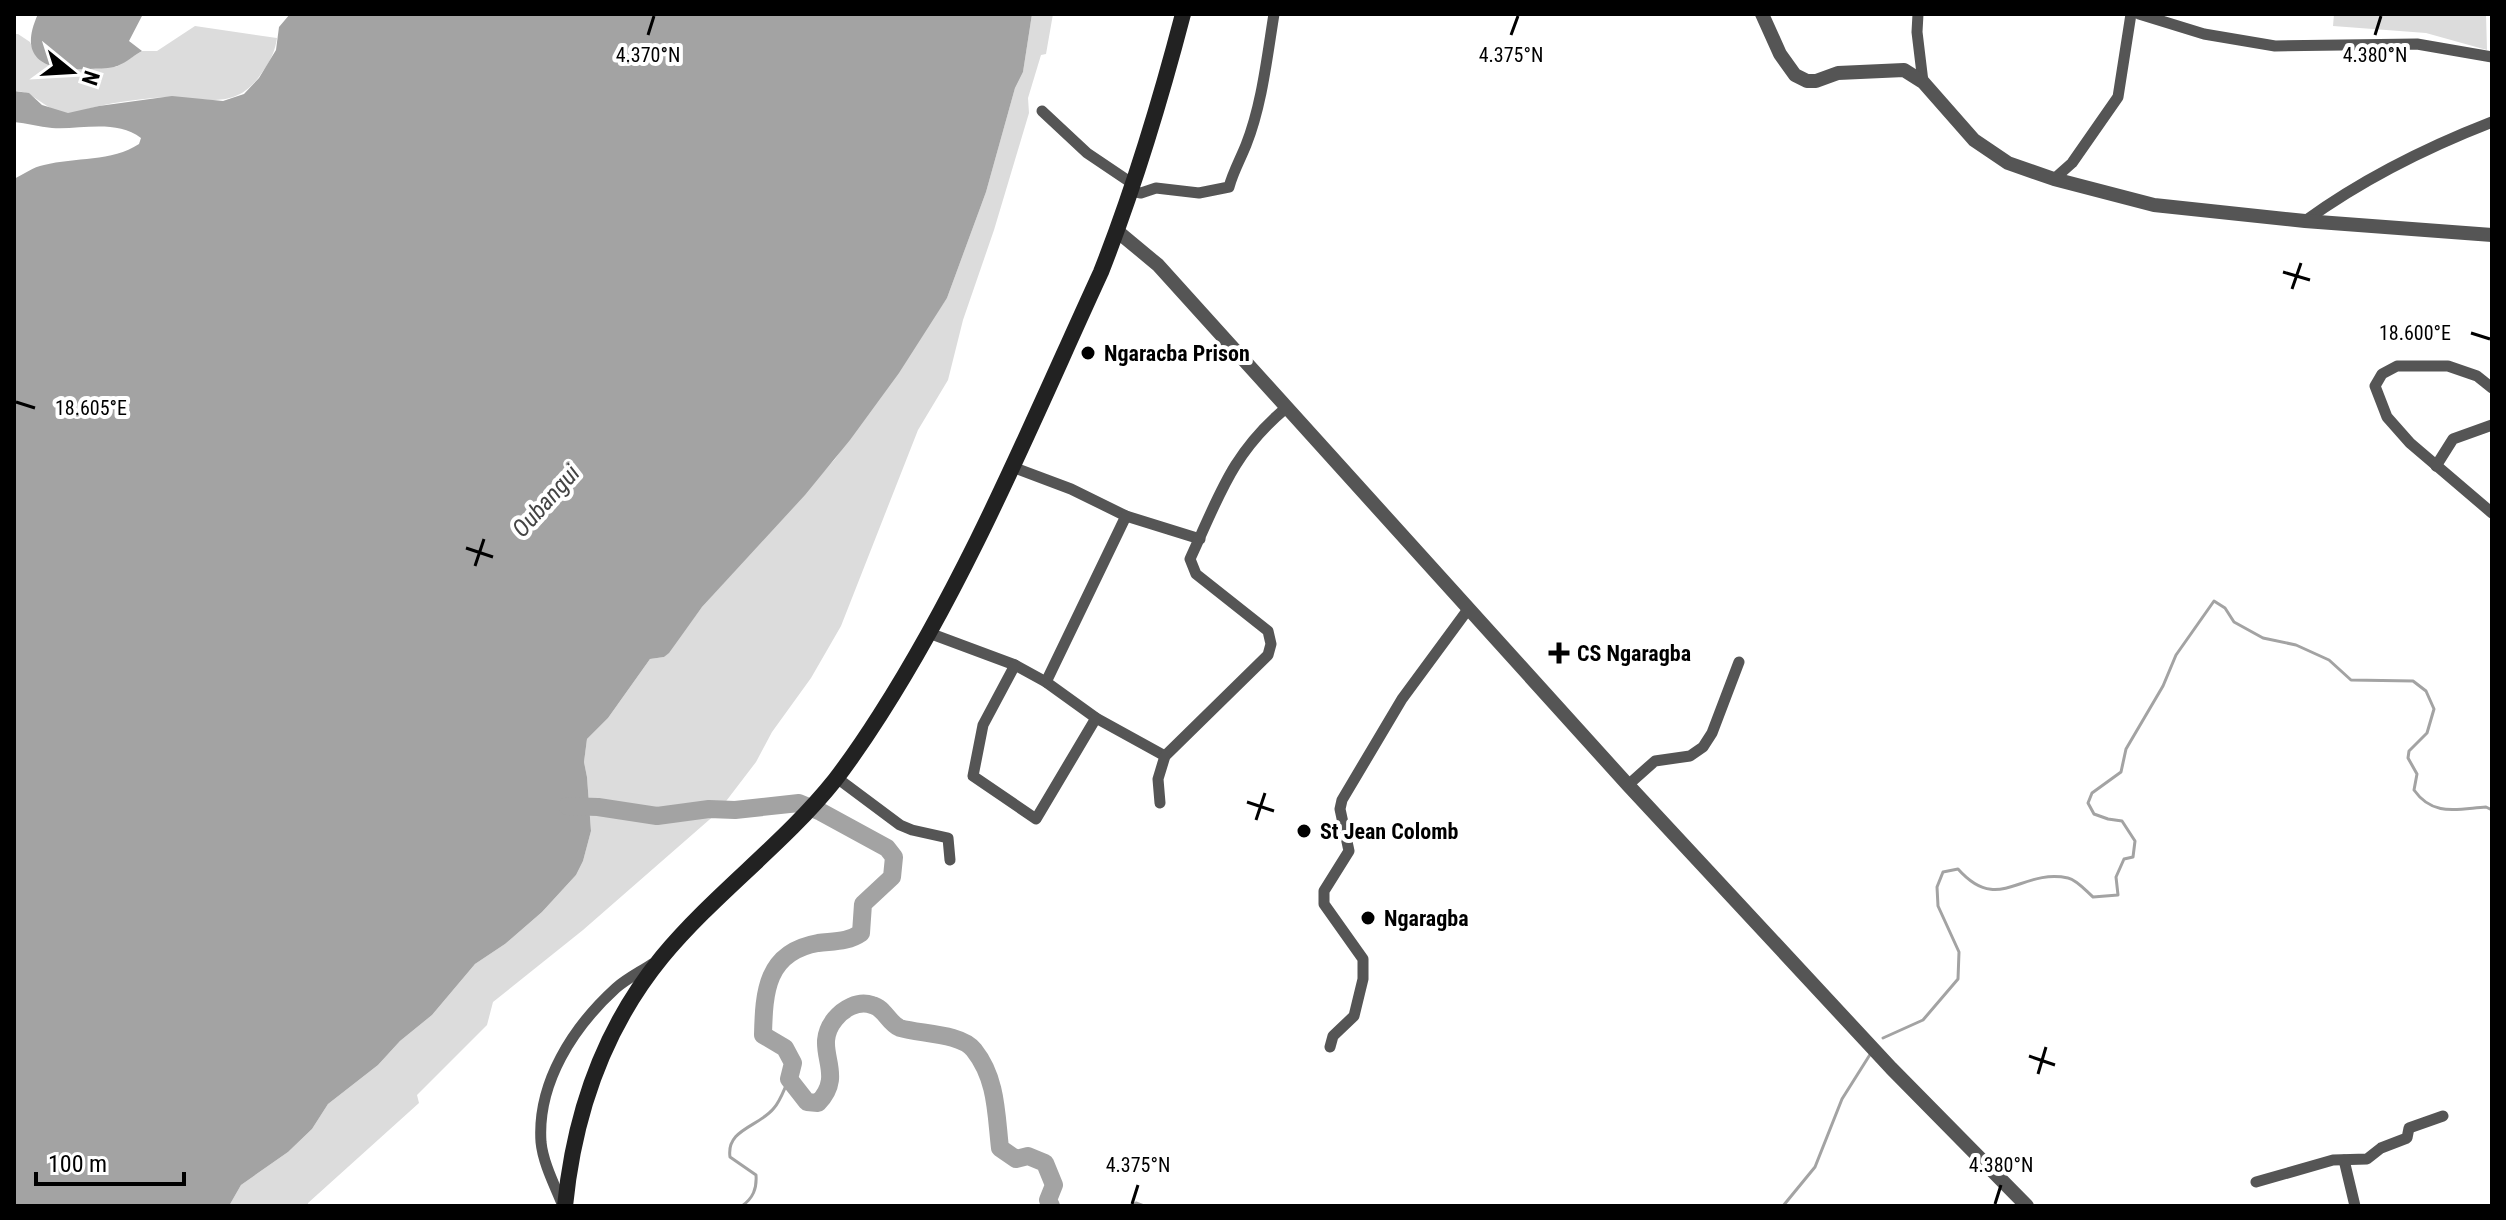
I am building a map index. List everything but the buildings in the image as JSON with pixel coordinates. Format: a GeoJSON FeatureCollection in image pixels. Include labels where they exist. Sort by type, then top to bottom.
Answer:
{"type":"FeatureCollection","features":[{"type":"Feature","properties":{"kind":"main road"},"geometry":{"type":"LineString","coordinates":[[564,1206],[568,1171],[590,1084],[611,1035],[636,993],[662,957],[834,780],[880,715],[929,633],[974,548],[1117,231],[1156,117],[1183,14]]}},
{"type":"Feature","properties":{"kind":"street"},"geometry":{"type":"LineString","coordinates":[[1042,111],[1087,153],[1141,193],[1156,188],[1199,193],[1229,187],[1246,145],[1274,14]]}},
{"type":"Feature","properties":{"kind":"street"},"geometry":{"type":"LineString","coordinates":[[1762,14],[1780,54],[1795,75],[1807,81],[1816,81],[1838,73],[1904,70],[1923,82],[1974,140],[2008,163],[2054,179],[2154,205],[2305,221],[2492,235]]}},
{"type":"Feature","properties":{"kind":"street"},"geometry":{"type":"LineString","coordinates":[[1918,14],[1923,82]]}},
{"type":"Feature","properties":{"kind":"street"},"geometry":{"type":"LineString","coordinates":[[2054,179],[2072,163],[2118,97],[2131,14]]}},
{"type":"Feature","properties":{"kind":"street"},"geometry":{"type":"LineString","coordinates":[[2139,14],[2204,34],[2275,46],[2417,44],[2492,57]]}},
{"type":"Feature","properties":{"kind":"street"},"geometry":{"type":"LineString","coordinates":[[2305,221],[2386,168],[2492,122]]}},
{"type":"Feature","properties":{"kind":"street"},"geometry":{"type":"LineString","coordinates":[[1117,231],[1158,265],[1628,785],[1891,1068],[2027,1206]]}},
{"type":"Feature","properties":{"kind":"street"},"geometry":{"type":"LineString","coordinates":[[2492,388],[2477,376],[2448,366],[2397,366],[2382,374],[2375,386],[2387,417],[2436,466],[2492,513]]}},
{"type":"Feature","properties":{"kind":"street"},"geometry":{"type":"LineString","coordinates":[[1160,803],[1158,779],[1165,756],[1268,655],[1271,644],[1268,631],[1196,574],[1190,559],[1226,477],[1259,430],[1286,408]]}},
{"type":"Feature","properties":{"kind":"street"},"geometry":{"type":"LineString","coordinates":[[2436,466],[2453,439],[2492,425]]}},
{"type":"Feature","properties":{"kind":"street"},"geometry":{"type":"LineString","coordinates":[[1012,467],[1071,489],[1126,516],[1200,539]]}},
{"type":"Feature","properties":{"kind":"street"},"geometry":{"type":"LineString","coordinates":[[1046,682],[1126,516]]}},
{"type":"Feature","properties":{"kind":"street"},"geometry":{"type":"LineString","coordinates":[[1330,1047],[1333,1036],[1354,1016],[1363,979],[1363,959],[1324,904],[1324,891],[1349,851],[1340,809],[1342,800],[1402,699],[1469,608]]}},
{"type":"Feature","properties":{"kind":"street"},"geometry":{"type":"LineString","coordinates":[[929,633],[1015,665],[1046,682],[1096,718],[1165,756]]}},
{"type":"Feature","properties":{"kind":"street"},"geometry":{"type":"LineString","coordinates":[[1628,785],[1655,761],[1690,756],[1703,747],[1712,733],[1739,662]]}},
{"type":"Feature","properties":{"kind":"street"},"geometry":{"type":"LineString","coordinates":[[1015,665],[983,725],[973,776],[1036,819],[1096,718]]}},
{"type":"Feature","properties":{"kind":"street"},"geometry":{"type":"LineString","coordinates":[[834,780],[900,825],[948,838],[950,860]]}},
{"type":"Feature","properties":{"kind":"street"},"geometry":{"type":"LineString","coordinates":[[564,1206],[541,1145],[542,1111],[548,1083],[572,1040],[617,987],[662,957]]}},
{"type":"Feature","properties":{"kind":"street"},"geometry":{"type":"LineString","coordinates":[[2256,1182],[2333,1160],[2371,1158],[2381,1148],[2407,1138],[2409,1128],[2443,1116]]}},
{"type":"Feature","properties":{"kind":"street"},"geometry":{"type":"LineString","coordinates":[[2344,1160],[2355,1206]]}},
{"type":"Feature","properties":{"kind":"shaded area"},"geometry":{"type":"Polygon","coordinates":[[[1032,14],[1053,14],[1046,54],[1041,55],[1028,98],[1029,113],[963,320],[948,380],[918,430],[841,626],[756,762],[717,813],[583,930],[493,1002],[487,1025],[417,1095],[419,1103],[308,1206],[229,1206],[241,1185],[288,1152],[312,1129],[328,1104],[378,1065],[400,1041],[432,1015],[475,964],[505,944],[542,912],[576,875],[591,831],[584,762],[587,739],[608,718],[650,659],[664,657],[702,607],[835,459],[947,298],[986,192],[1015,88],[1023,72],[1032,14]]]}},
{"type":"Feature","properties":{"kind":"shaded area"},"geometry":{"type":"Polygon","coordinates":[[[2334,14],[2486,14],[2487,50],[2426,33],[2333,26],[2334,14]]]}},
{"type":"Feature","properties":{"kind":"shaded area"},"geometry":{"type":"Polygon","coordinates":[[[195,26],[277,38],[270,59],[252,85],[240,94],[227,98],[153,98],[69,113],[54,110],[28,94],[14,91],[14,34],[30,42],[36,56],[116,67],[142,51],[157,51],[195,26]]]}},
{"type":"Feature","properties":{"kind":"water"},"geometry":{"type":"Polygon","coordinates":[[[38,14],[143,14],[129,41],[142,51],[111,68],[74,69],[49,65],[34,53],[31,43],[38,14]]]}},
{"type":"Feature","properties":{"kind":"water","name":"Oubangui"},"geometry":{"type":"Polygon","coordinates":[[[290,14],[1032,14],[1023,72],[1015,88],[986,192],[947,298],[899,373],[850,440],[805,495],[702,607],[669,653],[650,659],[608,718],[587,739],[584,762],[591,831],[576,875],[542,912],[505,944],[475,964],[432,1015],[400,1041],[378,1065],[328,1104],[312,1129],[288,1152],[241,1185],[229,1206],[14,1206],[14,179],[40,166],[117,154],[139,144],[141,138],[131,132],[109,127],[52,128],[14,122],[14,91],[29,93],[42,105],[68,113],[172,96],[223,101],[244,94],[259,78],[276,50],[279,27],[290,14]]]}},
{"type":"Feature","properties":{"kind":"waterway"},"geometry":{"type":"LineString","coordinates":[[1883,1038],[1923,1020],[1958,979],[1959,952],[1938,906],[1937,887],[1943,872],[1958,869],[1973,882],[1998,889],[2036,879],[2068,878],[2093,897],[2118,895],[2116,877],[2124,859],[2133,857],[2135,841],[2122,821],[2094,814],[2088,803],[2092,793],[2121,772],[2126,749],[2163,686],[2176,655],[2214,601],[2225,608],[2234,622],[2263,638],[2296,645],[2329,660],[2351,680],[2413,681],[2426,691],[2434,709],[2427,733],[2409,751],[2408,758],[2417,774],[2414,790],[2421,799],[2437,808],[2486,807],[2492,810]]}},
{"type":"Feature","properties":{"kind":"waterway"},"geometry":{"type":"LineString","coordinates":[[567,806],[598,807],[657,816],[799,803],[887,848],[894,857],[892,877],[863,904],[861,933],[846,940],[801,948],[778,965],[767,989],[763,1035],[785,1048],[793,1063],[789,1079],[807,1102],[818,1103],[830,1081],[826,1041],[828,1030],[838,1015],[851,1006],[872,1005],[900,1028],[950,1037],[968,1044],[982,1061],[991,1085],[1000,1148],[1016,1159],[1028,1156],[1045,1163],[1054,1185],[1048,1200],[1051,1206]]}},
{"type":"Feature","properties":{"kind":"waterway"},"geometry":{"type":"LineString","coordinates":[[1783,1206],[1815,1167],[1842,1099],[1871,1053]]}},
{"type":"Feature","properties":{"kind":"waterway"},"geometry":{"type":"LineString","coordinates":[[742,1206],[754,1193],[756,1175],[730,1157],[730,1148],[738,1134],[774,1108],[789,1079]]}},
{"type":"Feature","properties":{"kind":"waterway"},"geometry":{"type":"LineString","coordinates":[[1131,1206],[1136,1203],[1144,1206]]}},
{"type":"Feature","properties":{"kind":"place","name":"Ngaracba Prison"},"geometry":{"type":"Point","coordinates":[1088,353]}},
{"type":"Feature","properties":{"kind":"place","name":"CS Ngaragba"},"geometry":{"type":"Point","coordinates":[1559,653]}},
{"type":"Feature","properties":{"kind":"place","name":"St Jean Colomb"},"geometry":{"type":"Point","coordinates":[1304,831]}},
{"type":"Feature","properties":{"kind":"place","name":"Ngaragba"},"geometry":{"type":"Point","coordinates":[1368,918]}}]}
